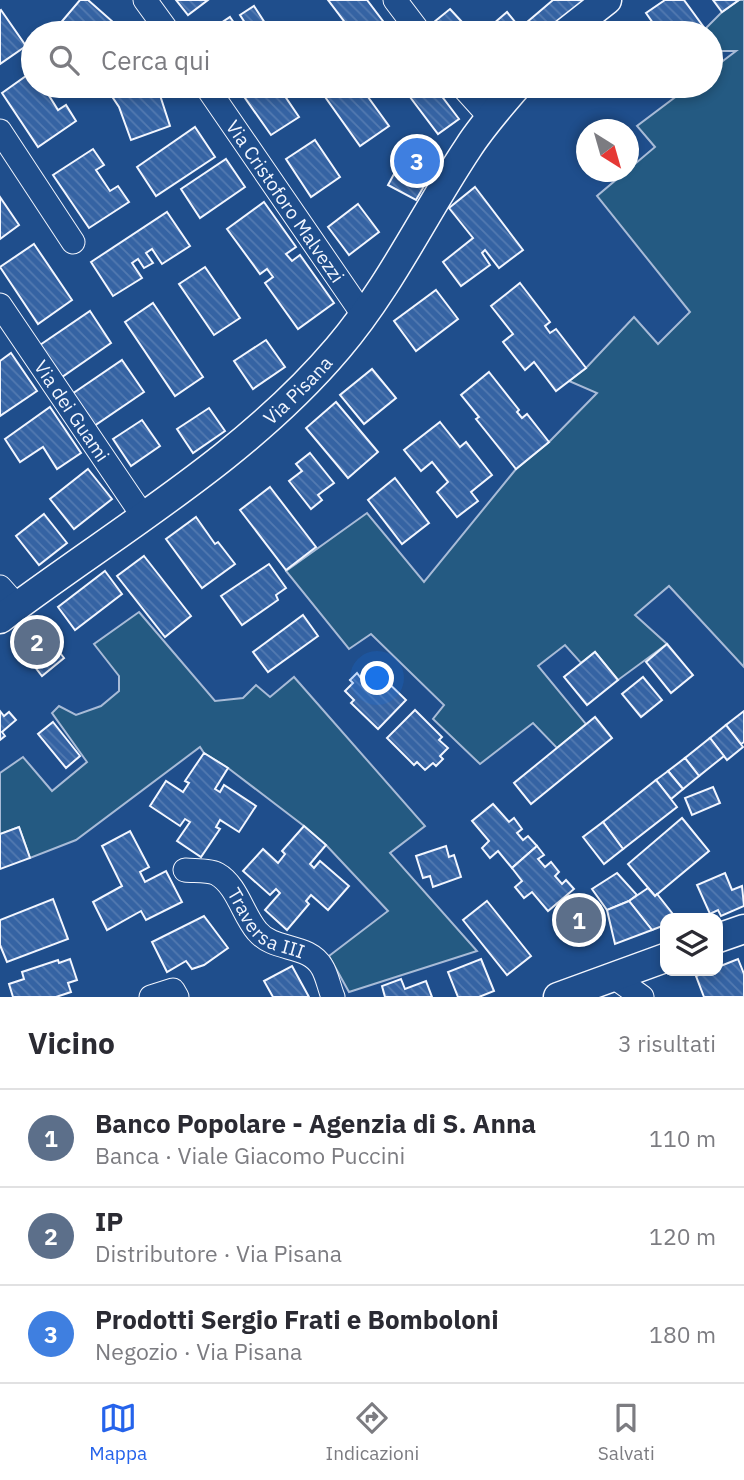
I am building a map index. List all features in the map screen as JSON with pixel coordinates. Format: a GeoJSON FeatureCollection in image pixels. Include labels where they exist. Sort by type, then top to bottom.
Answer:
{"type":"FeatureCollection","features":[{"type":"Feature","properties":{"kind":"main road"},"geometry":{"type":"LineString","coordinates":[[580,21],[607,0]]}},
{"type":"Feature","properties":{"kind":"main road","name":"Via Pisana"},"geometry":{"type":"LineString","coordinates":[[6,604],[143,516],[216,463],[266,421],[330,357],[364,316],[468,147],[507,98]]}},
{"type":"Feature","properties":{"kind":"main road"},"geometry":{"type":"LineString","coordinates":[[723,936],[744,929]]}},
{"type":"Feature","properties":{"kind":"main road"},"geometry":{"type":"LineString","coordinates":[[558,997],[660,960]]}},
{"type":"Feature","properties":{"kind":"street"},"geometry":{"type":"LineString","coordinates":[[145,0],[160,21]]}},
{"type":"Feature","properties":{"kind":"street"},"geometry":{"type":"LineString","coordinates":[[395,0],[412,21]]}},
{"type":"Feature","properties":{"kind":"street","name":"Via Cristoforo Malvezzi"},"geometry":{"type":"LineString","coordinates":[[214,98],[364,316]]}},
{"type":"Feature","properties":{"kind":"street"},"geometry":{"type":"LineString","coordinates":[[473,98],[490,117]]}},
{"type":"Feature","properties":{"kind":"street"},"geometry":{"type":"LineString","coordinates":[[0,131],[73,242]]}},
{"type":"Feature","properties":{"kind":"street","name":"Via dei Guami"},"geometry":{"type":"LineString","coordinates":[[0,305],[143,516]]}},
{"type":"Feature","properties":{"kind":"street","name":"Traversa III"},"geometry":{"type":"LineString","coordinates":[[185,870],[217,873],[229,885],[258,933],[278,946],[303,951],[317,960],[323,968],[333,997]]}},
{"type":"Feature","properties":{"kind":"street"},"geometry":{"type":"LineString","coordinates":[[614,977],[642,997]]}},
{"type":"Feature","properties":{"kind":"street"},"geometry":{"type":"LineString","coordinates":[[151,997],[173,990],[177,997]]}},
{"type":"Feature","properties":{"kind":"shaded area"},"geometry":{"type":"Polygon","coordinates":[[[739,0],[744,0],[744,667],[669,586],[635,615],[667,644],[618,680],[595,652],[581,663],[565,645],[538,666],[586,724],[557,748],[533,723],[480,764],[433,719],[444,705],[371,634],[349,649],[286,571],[367,513],[424,582],[516,469],[549,442],[597,393],[569,381],[586,368],[634,317],[658,344],[690,312],[597,196],[614,182],[639,182],[639,161],[655,147],[639,128],[639,124],[674,98],[723,98],[723,61],[736,51],[723,51],[723,21],[713,21],[739,0]]]}},
{"type":"Feature","properties":{"kind":"shaded area"},"geometry":{"type":"Polygon","coordinates":[[[139,612],[215,701],[243,698],[256,685],[270,697],[294,677],[425,826],[390,853],[477,951],[349,992],[329,956],[388,911],[326,845],[228,768],[204,753],[200,747],[76,840],[30,858],[19,827],[0,834],[0,773],[23,757],[52,791],[87,762],[52,713],[59,706],[76,715],[101,706],[119,691],[119,676],[94,644],[139,612]]]}},
{"type":"Feature","properties":{"kind":"building"},"geometry":{"type":"Polygon","coordinates":[[[80,0],[88,0],[112,21],[62,21],[80,0]]]}},
{"type":"Feature","properties":{"kind":"building"},"geometry":{"type":"Polygon","coordinates":[[[176,0],[208,0],[188,15],[176,0]]]}},
{"type":"Feature","properties":{"kind":"building"},"geometry":{"type":"Polygon","coordinates":[[[328,0],[367,0],[383,21],[344,21],[328,0]]]}},
{"type":"Feature","properties":{"kind":"building"},"geometry":{"type":"Polygon","coordinates":[[[553,0],[587,0],[563,21],[528,21],[553,0]]]}},
{"type":"Feature","properties":{"kind":"building"},"geometry":{"type":"Polygon","coordinates":[[[665,0],[684,0],[699,21],[652,21],[646,13],[665,0]]]}},
{"type":"Feature","properties":{"kind":"building"},"geometry":{"type":"Polygon","coordinates":[[[713,0],[739,0],[722,12],[713,0]]]}},
{"type":"Feature","properties":{"kind":"building"},"geometry":{"type":"Polygon","coordinates":[[[254,6],[264,21],[244,21],[240,15],[254,6]]]}},
{"type":"Feature","properties":{"kind":"building"},"geometry":{"type":"Polygon","coordinates":[[[450,9],[461,21],[435,21],[450,9]]]}},
{"type":"Feature","properties":{"kind":"building"},"geometry":{"type":"Polygon","coordinates":[[[0,11],[21,39],[21,49],[0,64],[0,11]]]}},
{"type":"Feature","properties":{"kind":"building"},"geometry":{"type":"Polygon","coordinates":[[[507,12],[514,21],[496,21],[507,12]]]}},
{"type":"Feature","properties":{"kind":"building"},"geometry":{"type":"Polygon","coordinates":[[[21,80],[21,98],[50,98],[58,110],[66,105],[76,121],[38,147],[2,93],[21,80]]]}},
{"type":"Feature","properties":{"kind":"building"},"geometry":{"type":"Polygon","coordinates":[[[113,98],[161,98],[170,126],[131,140],[113,98]]]}},
{"type":"Feature","properties":{"kind":"building"},"geometry":{"type":"Polygon","coordinates":[[[245,98],[286,98],[299,117],[271,135],[245,98]]]}},
{"type":"Feature","properties":{"kind":"building"},"geometry":{"type":"Polygon","coordinates":[[[326,98],[369,98],[389,126],[360,146],[326,98]]]}},
{"type":"Feature","properties":{"kind":"building"},"geometry":{"type":"Polygon","coordinates":[[[411,98],[443,98],[459,119],[438,134],[411,98]]]}},
{"type":"Feature","properties":{"kind":"building"},"geometry":{"type":"Polygon","coordinates":[[[195,127],[215,157],[156,196],[137,167],[195,127]]]}},
{"type":"Feature","properties":{"kind":"building"},"geometry":{"type":"Polygon","coordinates":[[[413,139],[442,155],[416,200],[388,185],[413,139]]]}},
{"type":"Feature","properties":{"kind":"building"},"geometry":{"type":"Polygon","coordinates":[[[315,140],[340,177],[311,197],[286,159],[315,140]]]}},
{"type":"Feature","properties":{"kind":"building"},"geometry":{"type":"Polygon","coordinates":[[[93,149],[104,165],[96,170],[110,191],[118,186],[129,202],[89,228],[53,175],[93,149]]]}},
{"type":"Feature","properties":{"kind":"building"},"geometry":{"type":"Polygon","coordinates":[[[226,159],[245,187],[200,218],[181,189],[226,159]]]}},
{"type":"Feature","properties":{"kind":"building"},"geometry":{"type":"Polygon","coordinates":[[[475,187],[523,250],[499,268],[485,250],[482,253],[490,265],[461,286],[443,262],[473,238],[449,208],[475,187]]]}},
{"type":"Feature","properties":{"kind":"building"},"geometry":{"type":"Polygon","coordinates":[[[0,197],[19,225],[0,239],[0,197]]]}},
{"type":"Feature","properties":{"kind":"building"},"geometry":{"type":"Polygon","coordinates":[[[264,202],[296,247],[286,254],[292,261],[300,255],[334,303],[298,329],[265,283],[273,277],[267,269],[260,274],[227,229],[264,202]]]}},
{"type":"Feature","properties":{"kind":"building"},"geometry":{"type":"Polygon","coordinates":[[[358,204],[379,232],[349,255],[328,227],[358,204]]]}},
{"type":"Feature","properties":{"kind":"building"},"geometry":{"type":"Polygon","coordinates":[[[167,212],[190,246],[162,264],[152,249],[146,253],[153,263],[144,268],[138,259],[132,263],[142,278],[113,296],[91,262],[167,212]]]}},
{"type":"Feature","properties":{"kind":"building"},"geometry":{"type":"Polygon","coordinates":[[[34,244],[72,300],[38,324],[0,267],[34,244]]]}},
{"type":"Feature","properties":{"kind":"building"},"geometry":{"type":"Polygon","coordinates":[[[205,267],[240,318],[214,335],[179,284],[205,267]]]}},
{"type":"Feature","properties":{"kind":"building"},"geometry":{"type":"Polygon","coordinates":[[[520,283],[550,322],[545,326],[550,333],[556,329],[586,368],[556,391],[534,362],[525,370],[503,342],[513,334],[491,306],[520,283]]]}},
{"type":"Feature","properties":{"kind":"building"},"geometry":{"type":"Polygon","coordinates":[[[436,290],[458,319],[416,351],[394,321],[436,290]]]}},
{"type":"Feature","properties":{"kind":"building"},"geometry":{"type":"Polygon","coordinates":[[[153,303],[203,377],[175,396],[125,322],[153,303]]]}},
{"type":"Feature","properties":{"kind":"building"},"geometry":{"type":"Polygon","coordinates":[[[90,311],[111,343],[62,377],[40,345],[90,311]]]}},
{"type":"Feature","properties":{"kind":"building"},"geometry":{"type":"Polygon","coordinates":[[[266,340],[285,367],[253,389],[234,361],[266,340]]]}},
{"type":"Feature","properties":{"kind":"building"},"geometry":{"type":"Polygon","coordinates":[[[11,353],[37,391],[0,416],[0,361],[11,353]]]}},
{"type":"Feature","properties":{"kind":"building"},"geometry":{"type":"Polygon","coordinates":[[[122,360],[144,392],[94,426],[72,394],[122,360]]]}},
{"type":"Feature","properties":{"kind":"building"},"geometry":{"type":"Polygon","coordinates":[[[372,369],[396,398],[364,424],[340,395],[372,369]]]}},
{"type":"Feature","properties":{"kind":"building"},"geometry":{"type":"Polygon","coordinates":[[[489,372],[519,410],[517,412],[522,418],[527,414],[549,442],[516,469],[476,419],[479,417],[461,395],[489,372]]]}},
{"type":"Feature","properties":{"kind":"building"},"geometry":{"type":"Polygon","coordinates":[[[336,402],[378,452],[348,478],[306,428],[336,402]]]}},
{"type":"Feature","properties":{"kind":"building"},"geometry":{"type":"Polygon","coordinates":[[[50,407],[81,453],[57,469],[43,447],[20,462],[5,439],[50,407]]]}},
{"type":"Feature","properties":{"kind":"building"},"geometry":{"type":"Polygon","coordinates":[[[209,408],[225,431],[193,453],[177,429],[209,408]]]}},
{"type":"Feature","properties":{"kind":"building"},"geometry":{"type":"Polygon","coordinates":[[[142,420],[160,446],[131,466],[113,439],[142,420]]]}},
{"type":"Feature","properties":{"kind":"building"},"geometry":{"type":"Polygon","coordinates":[[[440,422],[460,447],[466,442],[492,475],[471,492],[478,501],[457,517],[437,492],[448,482],[432,462],[421,471],[404,450],[440,422]]]}},
{"type":"Feature","properties":{"kind":"building"},"geometry":{"type":"Polygon","coordinates":[[[310,453],[334,483],[318,495],[322,500],[311,509],[289,481],[302,471],[296,464],[310,453]]]}},
{"type":"Feature","properties":{"kind":"building"},"geometry":{"type":"Polygon","coordinates":[[[88,469],[112,499],[74,529],[50,499],[88,469]]]}},
{"type":"Feature","properties":{"kind":"building"},"geometry":{"type":"Polygon","coordinates":[[[395,478],[429,523],[402,544],[368,500],[395,478]]]}},
{"type":"Feature","properties":{"kind":"building"},"geometry":{"type":"Polygon","coordinates":[[[270,487],[316,547],[286,570],[240,510],[270,487]]]}},
{"type":"Feature","properties":{"kind":"building"},"geometry":{"type":"Polygon","coordinates":[[[44,514],[67,543],[39,565],[16,536],[44,514]]]}},
{"type":"Feature","properties":{"kind":"building"},"geometry":{"type":"Polygon","coordinates":[[[196,517],[215,544],[218,542],[235,564],[202,588],[166,539],[196,517]]]}},
{"type":"Feature","properties":{"kind":"building"},"geometry":{"type":"Polygon","coordinates":[[[144,556],[191,616],[165,637],[117,576],[144,556]]]}},
{"type":"Feature","properties":{"kind":"building"},"geometry":{"type":"Polygon","coordinates":[[[269,564],[286,588],[276,595],[278,600],[242,625],[221,596],[269,564]]]}},
{"type":"Feature","properties":{"kind":"building"},"geometry":{"type":"Polygon","coordinates":[[[105,571],[122,594],[75,630],[58,607],[105,571]]]}},
{"type":"Feature","properties":{"kind":"building"},"geometry":{"type":"Polygon","coordinates":[[[303,615],[318,636],[268,672],[253,652],[303,615]]]}},
{"type":"Feature","properties":{"kind":"building"},"geometry":{"type":"Polygon","coordinates":[[[37,623],[64,658],[42,676],[14,640],[37,623]]]}},
{"type":"Feature","properties":{"kind":"building"},"geometry":{"type":"Polygon","coordinates":[[[667,644],[693,675],[671,693],[646,662],[667,644]]]}},
{"type":"Feature","properties":{"kind":"building"},"geometry":{"type":"Polygon","coordinates":[[[595,652],[618,680],[587,705],[564,677],[595,652]]]}},
{"type":"Feature","properties":{"kind":"building"},"geometry":{"type":"Polygon","coordinates":[[[368,669],[376,677],[379,674],[406,700],[378,729],[351,703],[354,700],[345,691],[353,683],[350,680],[357,673],[360,677],[368,669]]]}},
{"type":"Feature","properties":{"kind":"building"},"geometry":{"type":"Polygon","coordinates":[[[643,677],[662,700],[641,717],[622,694],[643,677]]]}},
{"type":"Feature","properties":{"kind":"building"},"geometry":{"type":"Polygon","coordinates":[[[415,710],[442,737],[439,740],[448,748],[440,756],[443,759],[436,766],[433,763],[425,770],[417,762],[414,765],[387,738],[415,710]]]}},
{"type":"Feature","properties":{"kind":"building"},"geometry":{"type":"Polygon","coordinates":[[[0,711],[4,716],[9,712],[16,720],[2,732],[5,736],[0,740],[0,711]]]}},
{"type":"Feature","properties":{"kind":"building"},"geometry":{"type":"Polygon","coordinates":[[[744,711],[744,742],[741,744],[726,725],[744,711]]]}},
{"type":"Feature","properties":{"kind":"building"},"geometry":{"type":"Polygon","coordinates":[[[595,717],[612,738],[531,804],[514,783],[595,717]]]}},
{"type":"Feature","properties":{"kind":"building"},"geometry":{"type":"Polygon","coordinates":[[[53,722],[80,756],[66,768],[38,734],[53,722]]]}},
{"type":"Feature","properties":{"kind":"building"},"geometry":{"type":"Polygon","coordinates":[[[726,725],[743,747],[727,760],[710,738],[726,725]]]}},
{"type":"Feature","properties":{"kind":"building"},"geometry":{"type":"Polygon","coordinates":[[[710,738],[724,756],[699,776],[685,758],[710,738]]]}},
{"type":"Feature","properties":{"kind":"building"},"geometry":{"type":"Polygon","coordinates":[[[204,753],[228,768],[215,789],[220,792],[224,785],[256,806],[239,832],[220,820],[216,827],[220,829],[201,857],[177,841],[190,822],[185,819],[180,826],[150,806],[166,781],[183,792],[189,783],[185,781],[204,753]]]}},
{"type":"Feature","properties":{"kind":"building"},"geometry":{"type":"Polygon","coordinates":[[[685,758],[699,776],[683,789],[668,771],[685,758]]]}},
{"type":"Feature","properties":{"kind":"building"},"geometry":{"type":"Polygon","coordinates":[[[668,771],[683,789],[671,799],[656,780],[668,771]]]}},
{"type":"Feature","properties":{"kind":"building"},"geometry":{"type":"Polygon","coordinates":[[[656,780],[677,807],[623,849],[603,822],[656,780]]]}},
{"type":"Feature","properties":{"kind":"building"},"geometry":{"type":"Polygon","coordinates":[[[713,787],[720,803],[692,815],[685,798],[713,787]]]}},
{"type":"Feature","properties":{"kind":"building"},"geometry":{"type":"Polygon","coordinates":[[[493,804],[509,822],[514,818],[522,829],[517,833],[523,840],[528,836],[537,846],[512,868],[498,851],[490,858],[482,848],[489,841],[472,821],[493,804]]]}},
{"type":"Feature","properties":{"kind":"building"},"geometry":{"type":"Polygon","coordinates":[[[682,818],[709,851],[655,896],[628,864],[682,818]]]}},
{"type":"Feature","properties":{"kind":"building"},"geometry":{"type":"Polygon","coordinates":[[[603,822],[623,849],[604,864],[583,837],[603,822]]]}},
{"type":"Feature","properties":{"kind":"building"},"geometry":{"type":"Polygon","coordinates":[[[304,826],[326,845],[310,864],[314,868],[320,861],[349,886],[328,910],[311,895],[306,901],[309,904],[287,930],[265,910],[280,893],[276,889],[270,895],[243,871],[263,849],[278,863],[285,854],[282,851],[304,826]]]}},
{"type":"Feature","properties":{"kind":"building"},"geometry":{"type":"Polygon","coordinates":[[[19,827],[30,858],[0,869],[0,834],[19,827]]]}},
{"type":"Feature","properties":{"kind":"building"},"geometry":{"type":"Polygon","coordinates":[[[130,831],[149,867],[140,872],[145,882],[166,871],[182,902],[146,920],[141,911],[107,930],[93,902],[122,886],[102,846],[130,831]]]}},
{"type":"Feature","properties":{"kind":"building"},"geometry":{"type":"Polygon","coordinates":[[[446,846],[449,857],[454,855],[461,877],[433,887],[430,876],[423,878],[416,856],[446,846]]]}},
{"type":"Feature","properties":{"kind":"building"},"geometry":{"type":"Polygon","coordinates":[[[537,846],[544,855],[538,859],[545,867],[551,862],[559,872],[555,876],[562,884],[566,880],[574,889],[548,911],[532,892],[524,898],[515,887],[522,881],[512,868],[537,846]]]}},
{"type":"Feature","properties":{"kind":"building"},"geometry":{"type":"Polygon","coordinates":[[[617,873],[637,895],[607,910],[592,889],[617,873]]]}},
{"type":"Feature","properties":{"kind":"building"},"geometry":{"type":"Polygon","coordinates":[[[725,873],[732,890],[742,886],[744,906],[723,915],[718,910],[710,913],[697,885],[725,873]]]}},
{"type":"Feature","properties":{"kind":"building"},"geometry":{"type":"Polygon","coordinates":[[[648,888],[655,896],[657,894],[672,913],[660,913],[660,927],[652,930],[629,901],[648,888]]]}},
{"type":"Feature","properties":{"kind":"building"},"geometry":{"type":"Polygon","coordinates":[[[53,899],[68,939],[7,962],[0,945],[0,920],[53,899]]]}},
{"type":"Feature","properties":{"kind":"building"},"geometry":{"type":"Polygon","coordinates":[[[487,901],[531,956],[507,975],[463,920],[487,901]]]}},
{"type":"Feature","properties":{"kind":"building"},"geometry":{"type":"Polygon","coordinates":[[[629,901],[652,930],[615,944],[607,910],[629,901]]]}},
{"type":"Feature","properties":{"kind":"building"},"geometry":{"type":"Polygon","coordinates":[[[204,916],[228,948],[204,965],[192,969],[186,961],[167,972],[152,942],[204,916]]]}},
{"type":"Feature","properties":{"kind":"building"},"geometry":{"type":"Polygon","coordinates":[[[70,959],[77,980],[68,983],[71,992],[56,997],[13,997],[9,984],[24,979],[22,972],[58,960],[59,963],[70,959]]]}},
{"type":"Feature","properties":{"kind":"building"},"geometry":{"type":"Polygon","coordinates":[[[481,959],[494,991],[479,997],[458,997],[448,972],[481,959]]]}},
{"type":"Feature","properties":{"kind":"building"},"geometry":{"type":"Polygon","coordinates":[[[738,959],[744,974],[744,997],[704,997],[696,976],[723,976],[723,965],[738,959]]]}},
{"type":"Feature","properties":{"kind":"building"},"geometry":{"type":"Polygon","coordinates":[[[292,966],[309,997],[273,997],[264,981],[292,966]]]}},
{"type":"Feature","properties":{"kind":"building"},"geometry":{"type":"Polygon","coordinates":[[[401,979],[405,989],[426,981],[432,997],[385,997],[382,986],[401,979]]]}},
{"type":"Feature","properties":{"kind":"place","name":"Prodotti Sergio Frati e Bomboloni"},"geometry":{"type":"Point","coordinates":[417,161]}},
{"type":"Feature","properties":{"kind":"place","name":"IP"},"geometry":{"type":"Point","coordinates":[37,642]}},
{"type":"Feature","properties":{"kind":"place","name":"Banco Popolare - Agenzia di S. Anna"},"geometry":{"type":"Point","coordinates":[579,920]}}]}
